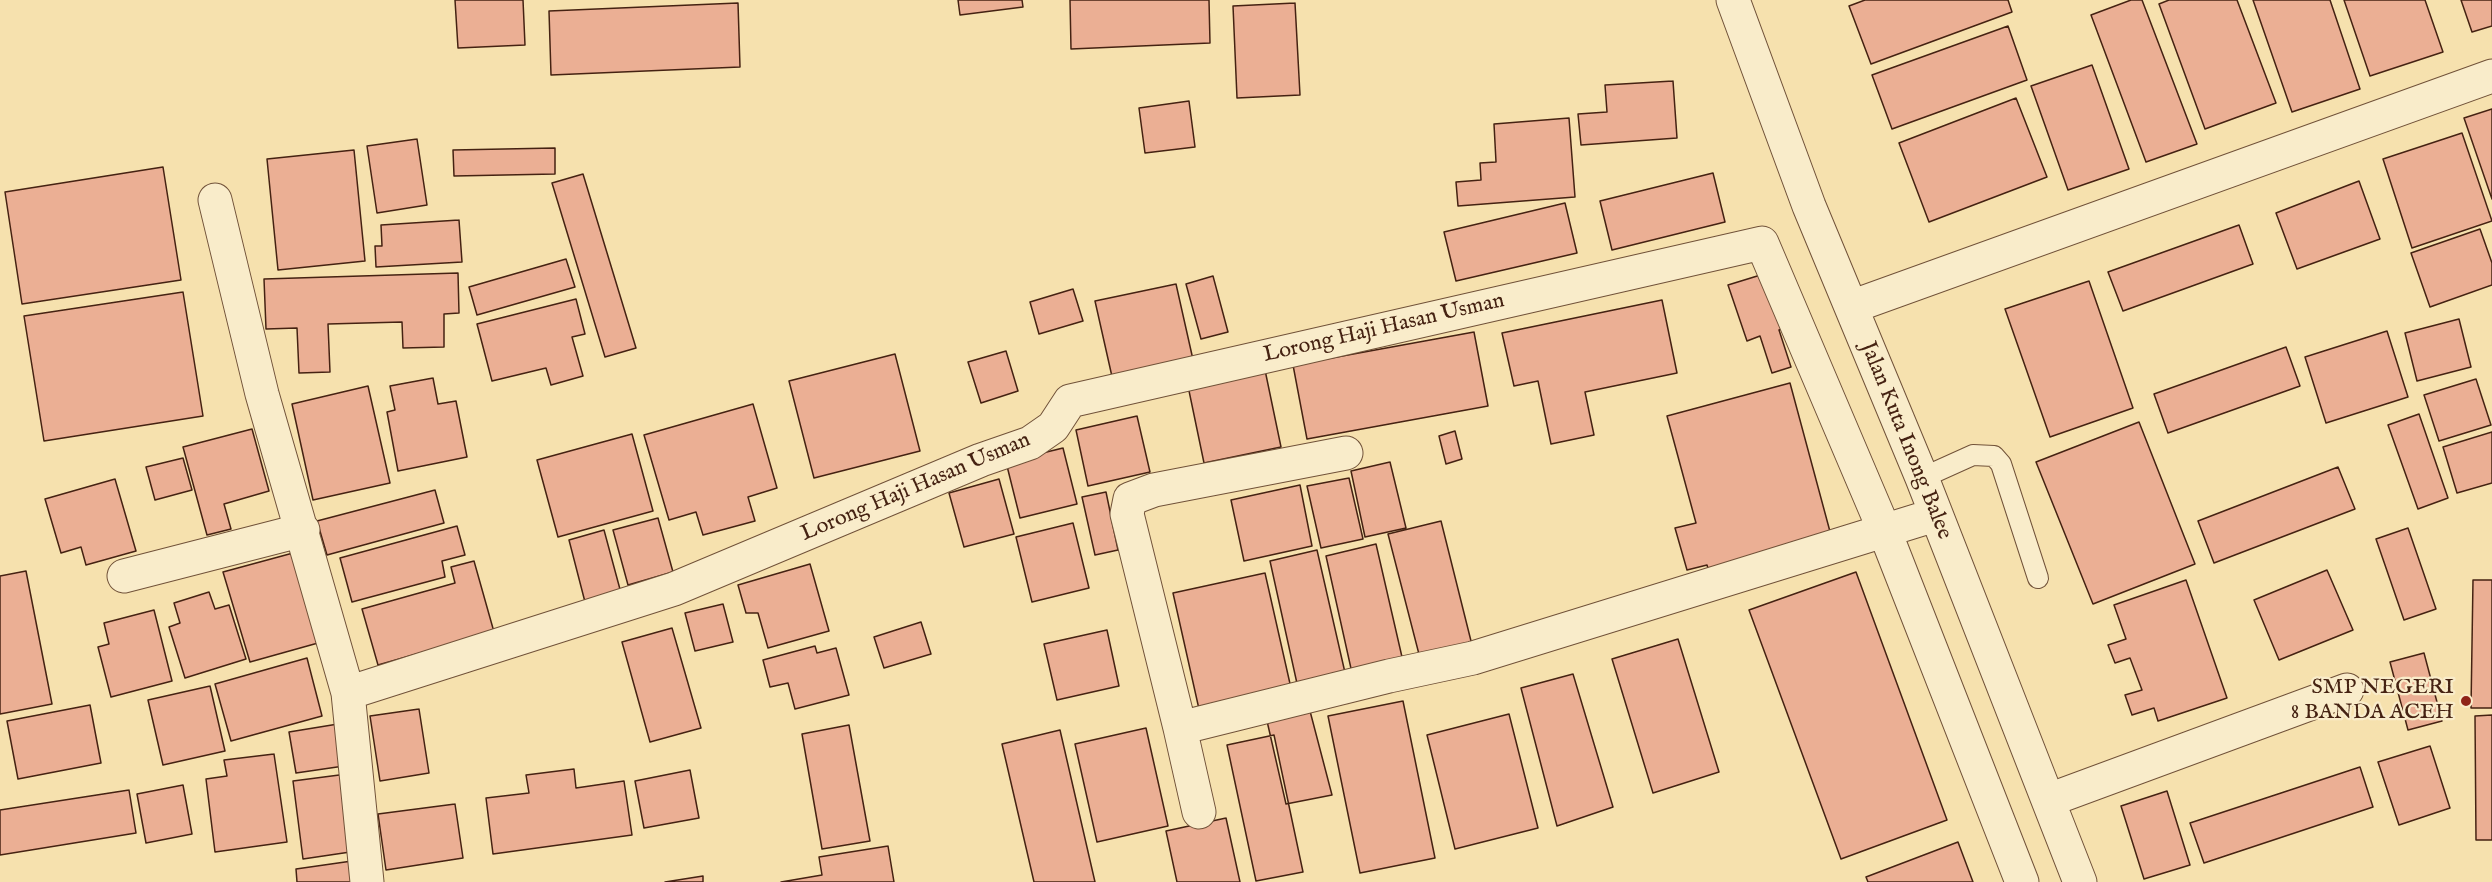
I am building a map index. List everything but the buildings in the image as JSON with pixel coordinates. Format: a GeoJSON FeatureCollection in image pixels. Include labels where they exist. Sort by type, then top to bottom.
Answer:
{"type":"FeatureCollection","features":[{"type":"Feature","properties":{"kind":"street","name":"Jalan Kuta Inong Balee"},"geometry":{"type":"LineString","coordinates":[[1733,0],[1809,206],[1922,478],[2080,882]]}},
{"type":"Feature","properties":{"kind":"street"},"geometry":{"type":"LineString","coordinates":[[1851,307],[2492,76]]}},
{"type":"Feature","properties":{"kind":"street"},"geometry":{"type":"LineString","coordinates":[[214,200],[262,394],[303,530],[348,693],[368,882]]}},
{"type":"Feature","properties":{"kind":"street","name":"Lorong Haji Hasan Usman"},"geometry":{"type":"LineString","coordinates":[[348,693],[674,589],[981,460],[1030,442],[1053,427],[1070,400],[1762,243],[1885,532]]}},
{"type":"Feature","properties":{"kind":"street"},"geometry":{"type":"LineString","coordinates":[[1199,812],[1127,514],[1130,499],[1154,490],[1346,453]]}},
{"type":"Feature","properties":{"kind":"street"},"geometry":{"type":"LineString","coordinates":[[1180,728],[1389,676],[1473,658],[1935,515]]}},
{"type":"Feature","properties":{"kind":"street"},"geometry":{"type":"LineString","coordinates":[[124,576],[303,530]]}},
{"type":"Feature","properties":{"kind":"street"},"geometry":{"type":"LineString","coordinates":[[1885,532],[2022,882]]}},
{"type":"Feature","properties":{"kind":"street"},"geometry":{"type":"LineString","coordinates":[[2049,800],[2347,690]]}},
{"type":"Feature","properties":{"kind":"lane"},"geometry":{"type":"LineString","coordinates":[[1922,478],[1973,455],[1994,456],[2001,464],[2038,578]]}},
{"type":"Feature","properties":{"kind":"place","name":"SMP NEGERI 8 BANDA ACEH"},"geometry":{"type":"Point","coordinates":[2466,701]}}]}
